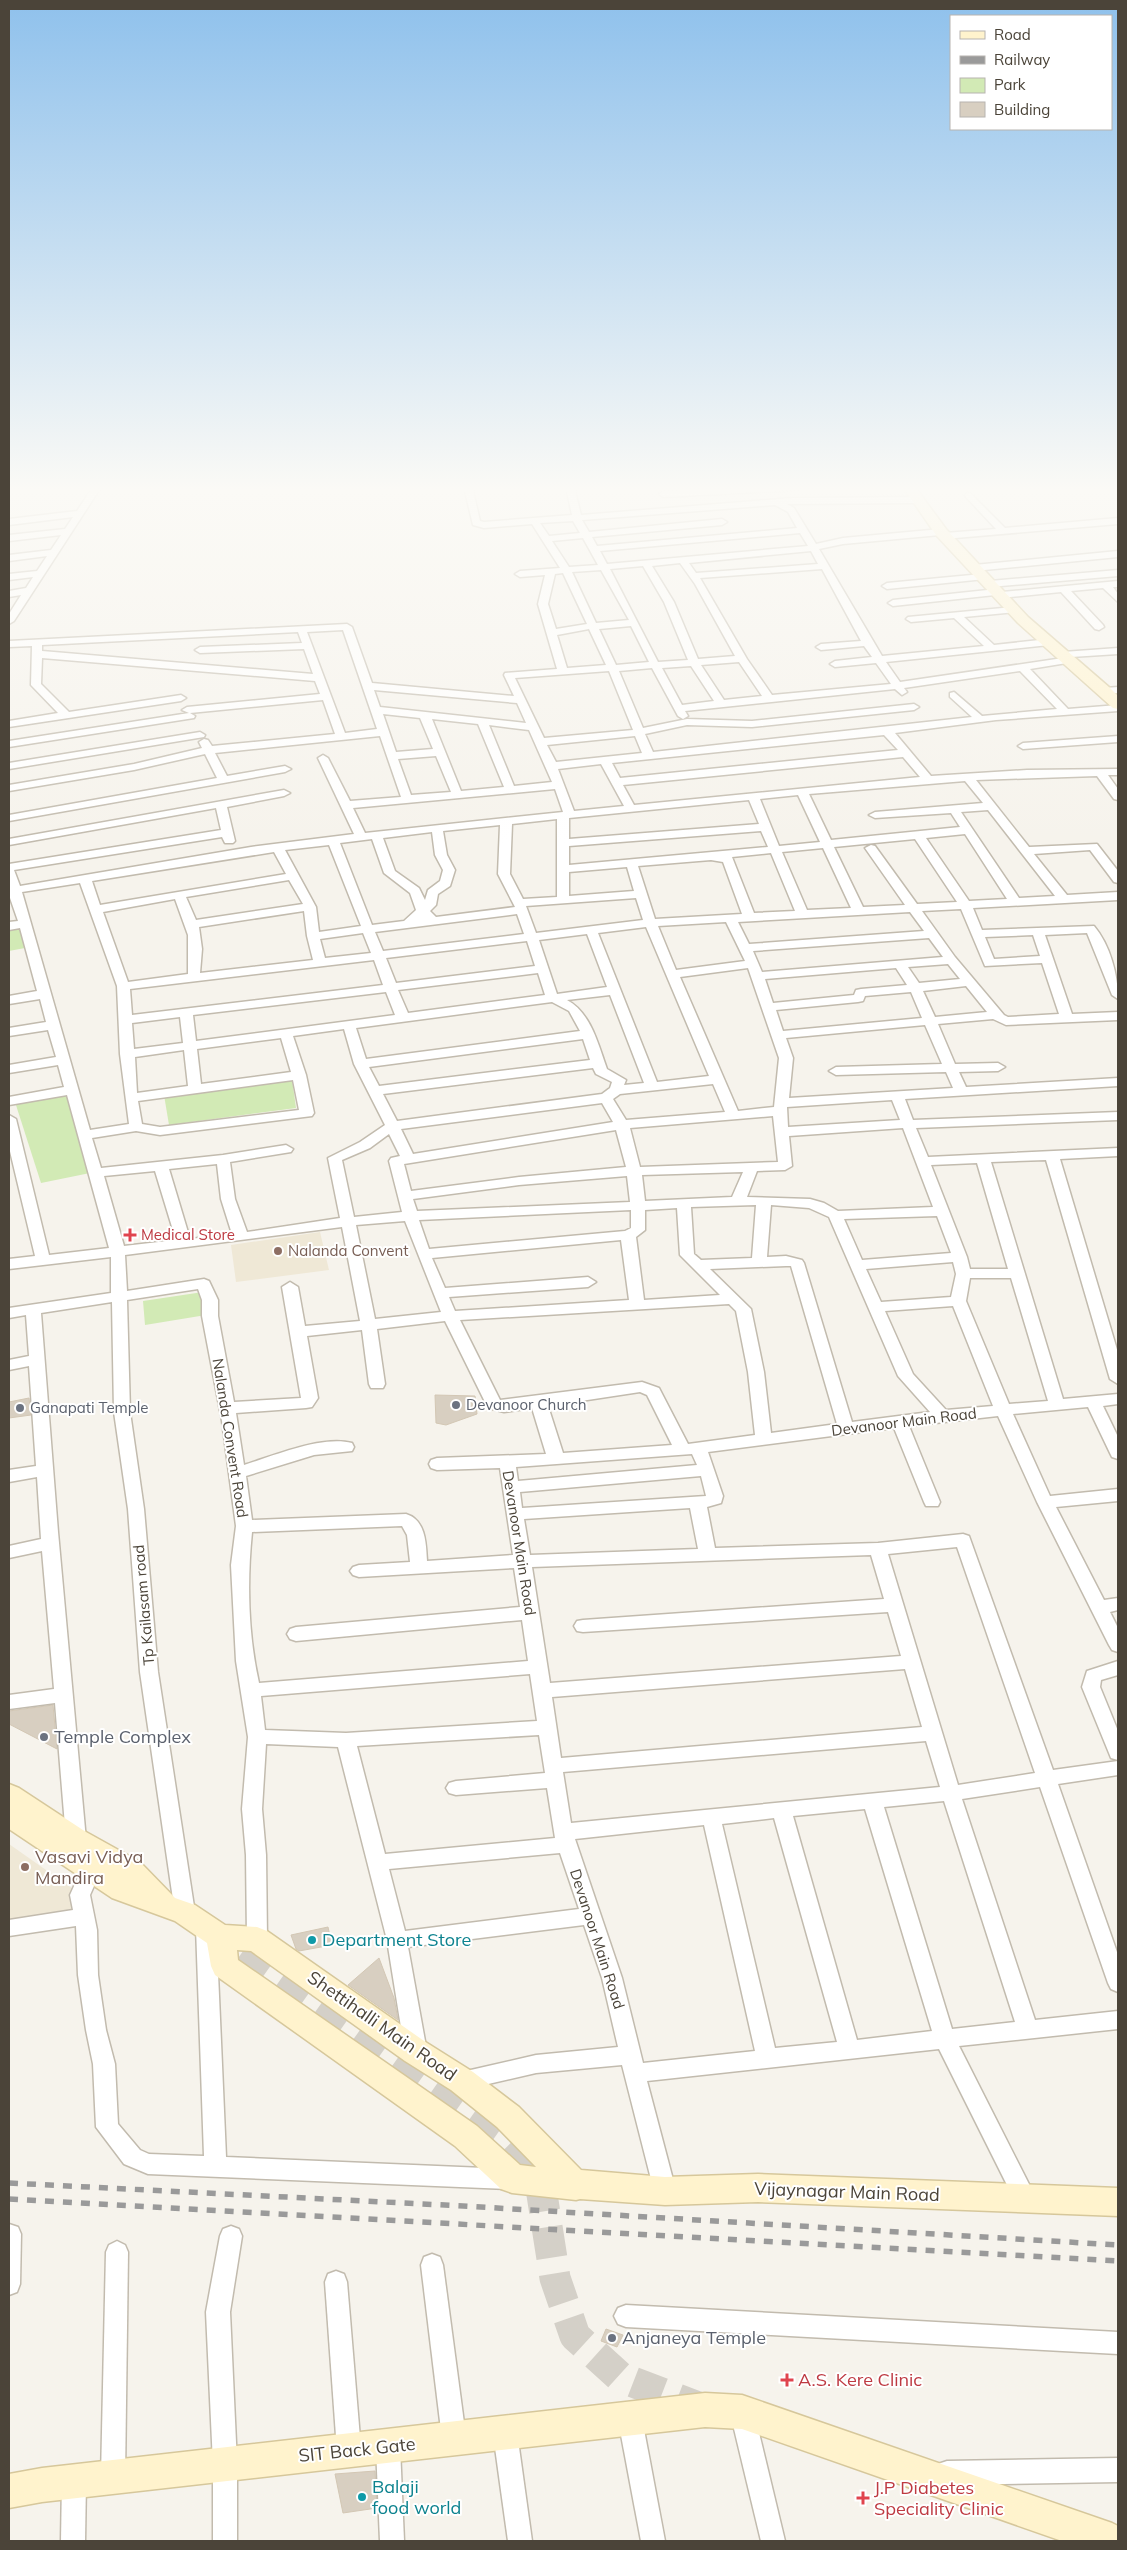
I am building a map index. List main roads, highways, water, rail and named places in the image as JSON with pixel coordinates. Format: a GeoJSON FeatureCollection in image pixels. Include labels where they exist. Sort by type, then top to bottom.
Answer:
{"type":"FeatureCollection","features":[{"type":"Feature","properties":{"kind":"tunnel"},"geometry":{"type":"LineString","coordinates":[[241,1954],[508,2143],[526,2161],[541,2188],[555,2278],[575,2336],[620,2377],[698,2407]]}},
{"type":"Feature","properties":{"kind":"railway"},"geometry":{"type":"LineString","coordinates":[[9,2183],[463,2206],[1118,2245]]}},
{"type":"Feature","properties":{"kind":"railway"},"geometry":{"type":"LineString","coordinates":[[9,2199],[1118,2261]]}},
{"type":"Feature","properties":{"kind":"place","name":"Medical Store"},"geometry":{"type":"Point","coordinates":[130,1235]}},
{"type":"Feature","properties":{"kind":"place","name":"Nalanda Convent"},"geometry":{"type":"Point","coordinates":[278,1251]}},
{"type":"Feature","properties":{"kind":"place","name":"Devanoor Church"},"geometry":{"type":"Point","coordinates":[456,1405]}},
{"type":"Feature","properties":{"kind":"place","name":"Ganapati Temple"},"geometry":{"type":"Point","coordinates":[20,1408]}},
{"type":"Feature","properties":{"kind":"place","name":"Temple Complex"},"geometry":{"type":"Point","coordinates":[44,1737]}},
{"type":"Feature","properties":{"kind":"place","name":"Vasavi Vidya Mandira"},"geometry":{"type":"Point","coordinates":[25,1867]}},
{"type":"Feature","properties":{"kind":"place","name":"Department Store"},"geometry":{"type":"Point","coordinates":[312,1940]}},
{"type":"Feature","properties":{"kind":"place","name":"Anjaneya Temple"},"geometry":{"type":"Point","coordinates":[612,2338]}},
{"type":"Feature","properties":{"kind":"place","name":"A.S. Kere Clinic"},"geometry":{"type":"Point","coordinates":[787,2380]}},
{"type":"Feature","properties":{"kind":"place","name":"Balaji food world"},"geometry":{"type":"Point","coordinates":[362,2497]}},
{"type":"Feature","properties":{"kind":"place","name":"J.P Diabetes Speciality Clinic"},"geometry":{"type":"Point","coordinates":[863,2498]}}]}
